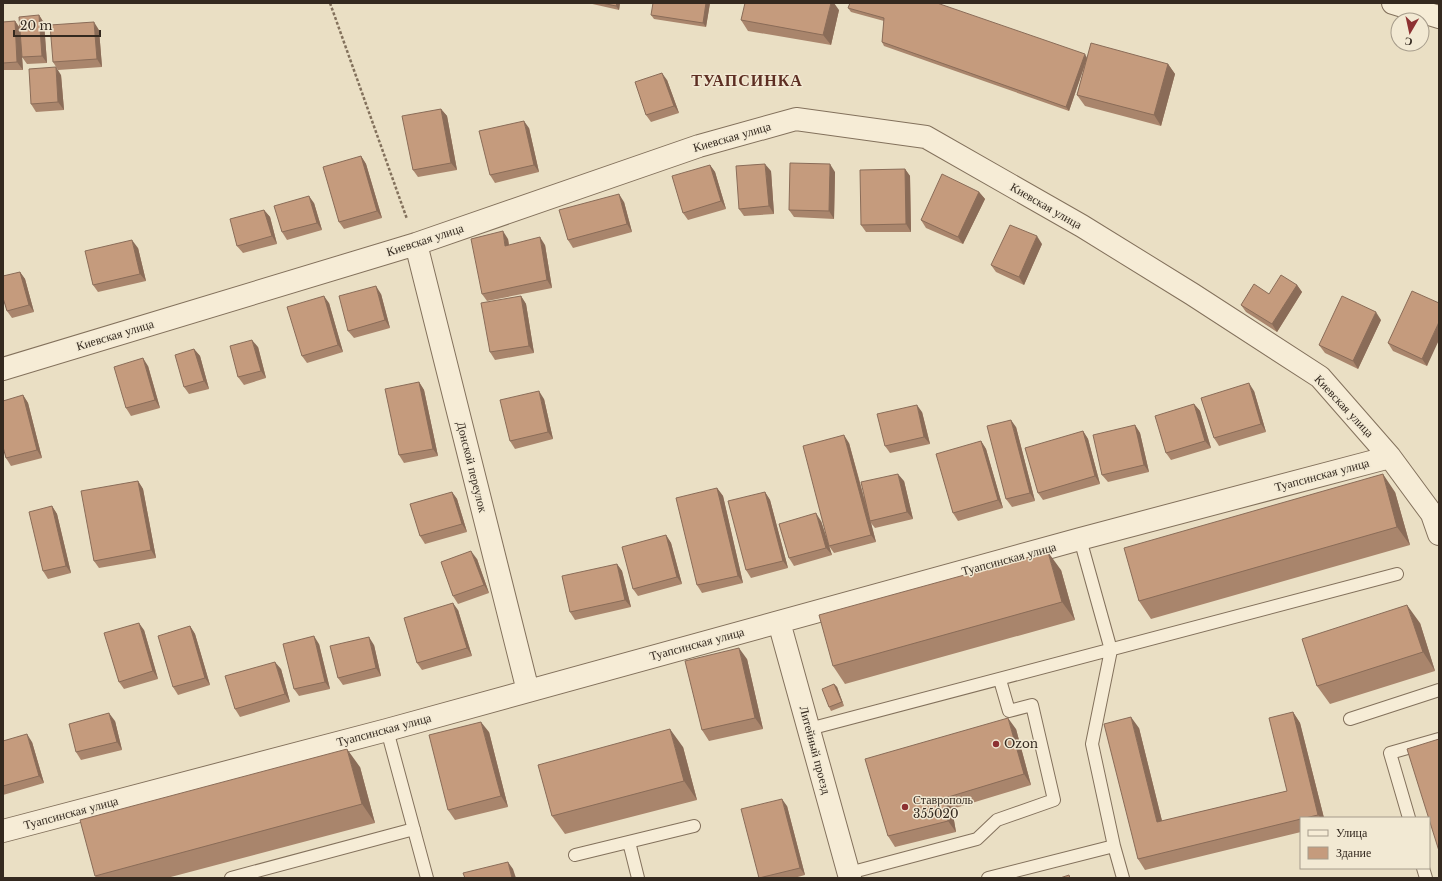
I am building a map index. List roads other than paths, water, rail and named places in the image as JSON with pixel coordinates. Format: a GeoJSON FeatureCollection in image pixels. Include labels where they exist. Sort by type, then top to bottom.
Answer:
{"type":"FeatureCollection","features":[{"type":"Feature","properties":{"kind":"street"},"geometry":{"type":"LineString","coordinates":[[1393,3],[1439,17]]}},
{"type":"Feature","properties":{"kind":"street","name":"Киевская улица"},"geometry":{"type":"LineString","coordinates":[[3,369],[416,244],[699,146],[796,119],[926,137],[1082,226],[1320,377],[1390,457],[1432,514],[1439,534]]}},
{"type":"Feature","properties":{"kind":"street","name":"Донской переулок"},"geometry":{"type":"LineString","coordinates":[[416,244],[528,690]]}},
{"type":"Feature","properties":{"kind":"street","name":"Туапсинская улица"},"geometry":{"type":"LineString","coordinates":[[3,831],[387,730],[1080,539],[1390,457]]}},
{"type":"Feature","properties":{"kind":"street","name":"Литейный проезд"},"geometry":{"type":"LineString","coordinates":[[780,622],[850,876]]}},
{"type":"Feature","properties":{"kind":"lane"},"geometry":{"type":"LineString","coordinates":[[1080,539],[1111,650],[1092,744],[1114,846],[1124,878]]}},
{"type":"Feature","properties":{"kind":"lane"},"geometry":{"type":"LineString","coordinates":[[809,729],[1000,680],[1397,574]]}},
{"type":"Feature","properties":{"kind":"lane"},"geometry":{"type":"LineString","coordinates":[[850,876],[977,840],[997,820],[1054,800],[1032,705],[1009,711],[1000,680]]}},
{"type":"Feature","properties":{"kind":"lane"},"geometry":{"type":"LineString","coordinates":[[1350,719],[1439,690]]}},
{"type":"Feature","properties":{"kind":"lane"},"geometry":{"type":"LineString","coordinates":[[387,730],[427,878]]}},
{"type":"Feature","properties":{"kind":"lane"},"geometry":{"type":"LineString","coordinates":[[1409,817],[1390,753],[1439,739]]}},
{"type":"Feature","properties":{"kind":"lane"},"geometry":{"type":"LineString","coordinates":[[575,855],[694,826]]}},
{"type":"Feature","properties":{"kind":"lane"},"geometry":{"type":"LineString","coordinates":[[231,878],[414,829]]}},
{"type":"Feature","properties":{"kind":"lane"},"geometry":{"type":"LineString","coordinates":[[629,842],[638,878]]}},
{"type":"Feature","properties":{"kind":"lane"},"geometry":{"type":"LineString","coordinates":[[988,878],[1006,876],[1114,846]]}},
{"type":"Feature","properties":{"kind":"place","name":"Ozon"},"geometry":{"type":"Point","coordinates":[996,744]}},
{"type":"Feature","properties":{"kind":"place","name":"Ставрополь 355020"},"geometry":{"type":"Point","coordinates":[905,807]}},
{"type":"Feature","properties":{"kind":"district","name":"ТУАПСИНКА"},"geometry":{"type":"Point","coordinates":[747,80]}}]}
